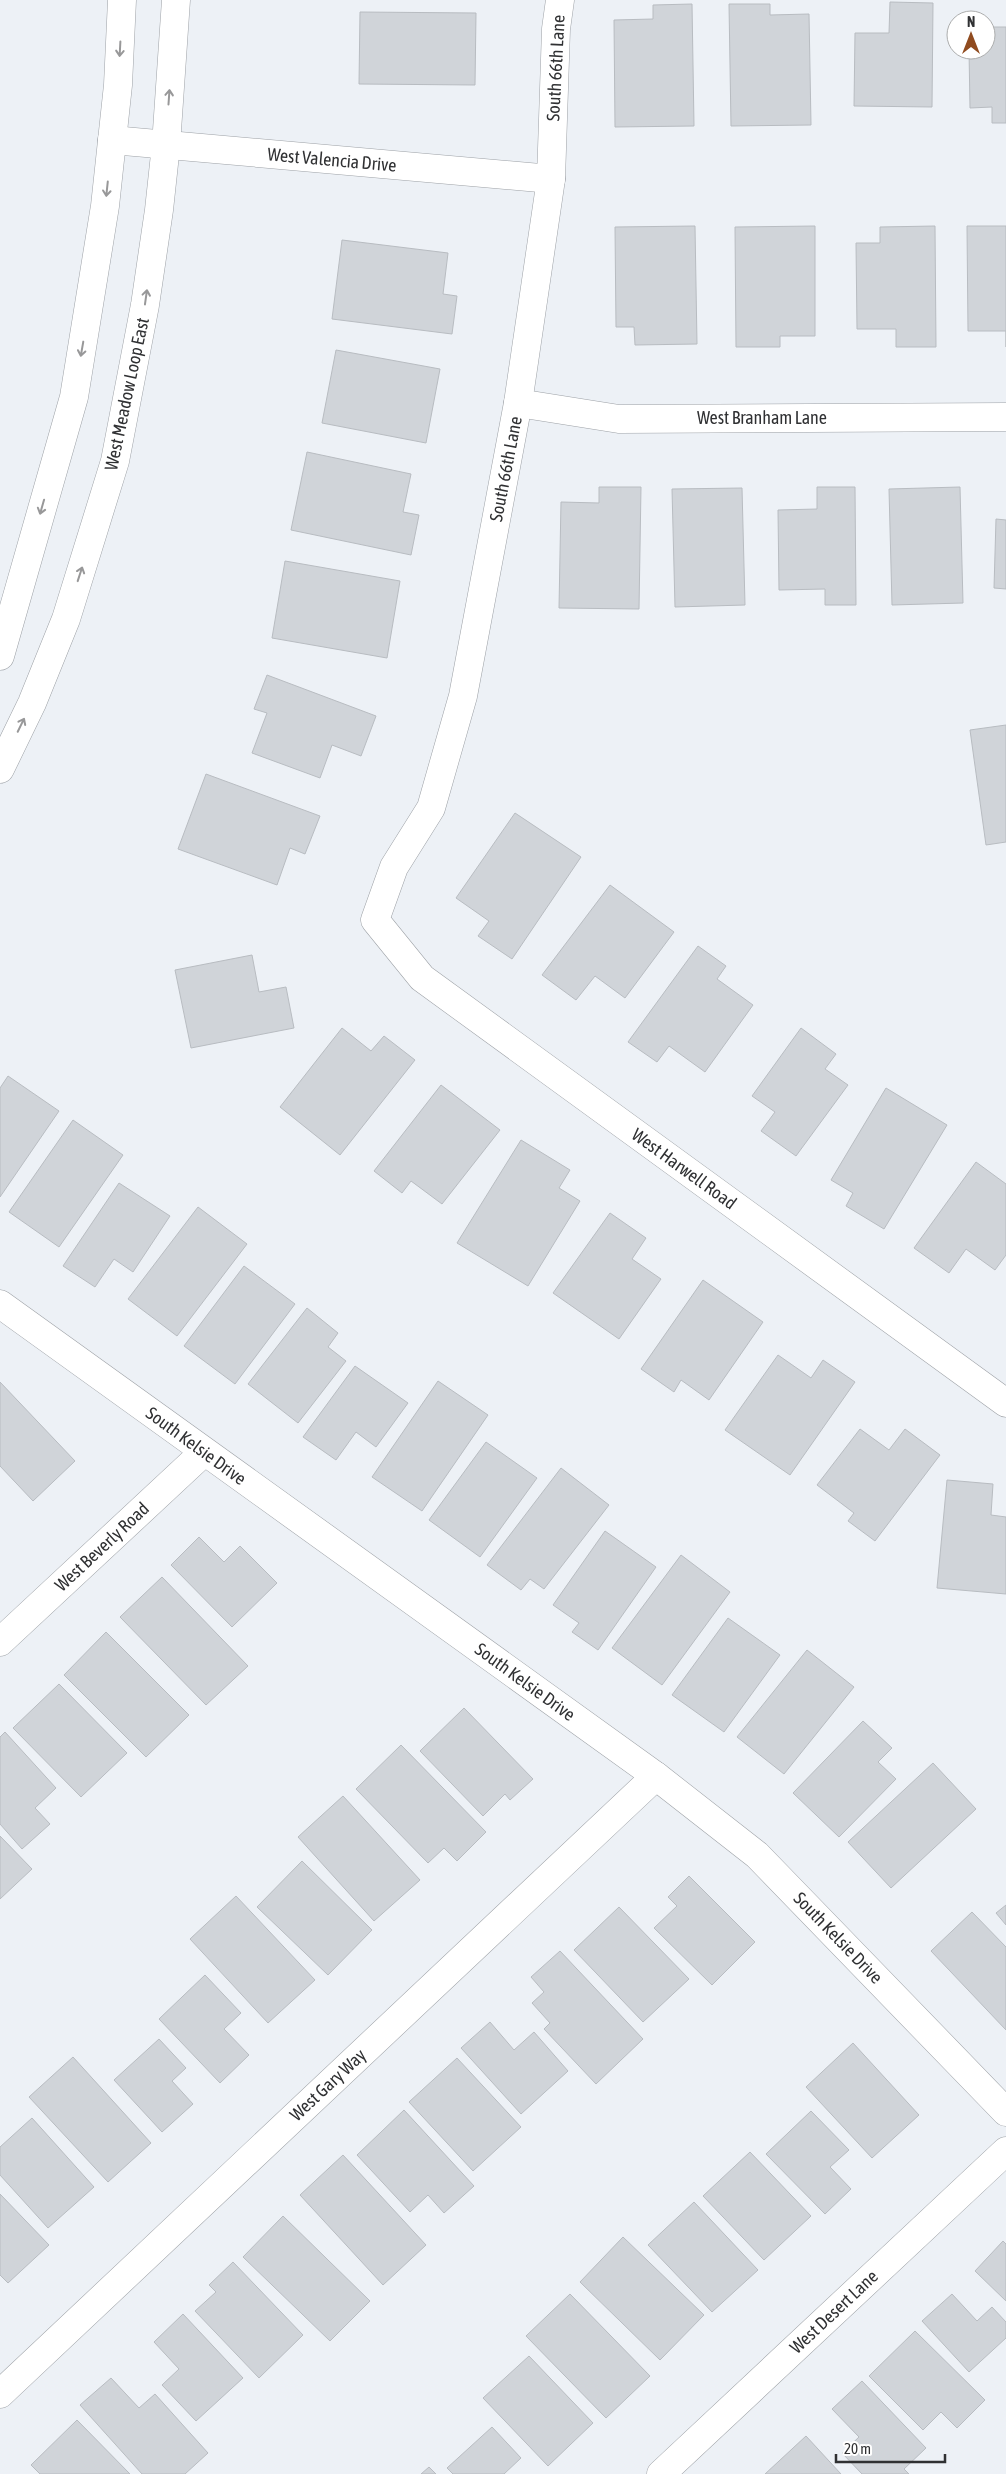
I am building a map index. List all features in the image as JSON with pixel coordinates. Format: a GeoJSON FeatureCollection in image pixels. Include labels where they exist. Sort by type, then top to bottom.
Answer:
{"type":"FeatureCollection","features":[{"type":"Feature","properties":{"kind":"street"},"geometry":{"type":"LineString","coordinates":[[0,656],[74,397],[94,284],[112,140],[122,0]]}},
{"type":"Feature","properties":{"kind":"street","name":"West Meadow Loop East"},"geometry":{"type":"LineString","coordinates":[[0,769],[32,703],[66,619],[115,461],[145,305],[166,145],[176,0]]}},
{"type":"Feature","properties":{"kind":"street","name":"South 66th Lane"},"geometry":{"type":"LineString","coordinates":[[376,920],[394,867],[431,808],[463,696],[518,403],[551,179],[556,29],[560,0]]}},
{"type":"Feature","properties":{"kind":"street","name":"West Valencia Drive"},"geometry":{"type":"LineString","coordinates":[[112,140],[551,179]]}},
{"type":"Feature","properties":{"kind":"street","name":"West Branham Lane"},"geometry":{"type":"LineString","coordinates":[[518,403],[619,419],[1006,417]]}},
{"type":"Feature","properties":{"kind":"street","name":"West Harwell Road"},"geometry":{"type":"LineString","coordinates":[[376,920],[422,978],[1006,1403]]}},
{"type":"Feature","properties":{"kind":"street","name":"South Kelsie Drive"},"geometry":{"type":"LineString","coordinates":[[0,1304],[656,1776],[757,1855],[1006,2112]]}},
{"type":"Feature","properties":{"kind":"street","name":"West Beverly Road"},"geometry":{"type":"LineString","coordinates":[[0,1642],[204,1452]]}},
{"type":"Feature","properties":{"kind":"street","name":"West Gary Way"},"geometry":{"type":"LineString","coordinates":[[0,2394],[656,1776]]}},
{"type":"Feature","properties":{"kind":"street","name":"West Desert Lane"},"geometry":{"type":"LineString","coordinates":[[662,2474],[1006,2151]]}},
{"type":"Feature","properties":{"kind":"building"},"geometry":{"type":"Polygon","coordinates":[[[890,2],[933,3],[932,107],[854,106],[855,33],[889,33],[890,2]]]}},
{"type":"Feature","properties":{"kind":"building"},"geometry":{"type":"Polygon","coordinates":[[[692,4],[694,126],[615,127],[614,20],[653,19],[653,5],[692,4]]]}},
{"type":"Feature","properties":{"kind":"building"},"geometry":{"type":"Polygon","coordinates":[[[729,4],[770,4],[770,15],[809,14],[811,125],[731,126],[729,4]]]}},
{"type":"Feature","properties":{"kind":"building"},"geometry":{"type":"Polygon","coordinates":[[[360,12],[476,13],[475,85],[359,84],[360,12]]]}},
{"type":"Feature","properties":{"kind":"building"},"geometry":{"type":"Polygon","coordinates":[[[996,27],[1006,27],[1006,123],[992,123],[992,107],[970,108],[969,60],[996,60],[996,27]]]}},
{"type":"Feature","properties":{"kind":"building"},"geometry":{"type":"Polygon","coordinates":[[[695,226],[697,344],[635,345],[634,327],[616,327],[615,227],[695,226]]]}},
{"type":"Feature","properties":{"kind":"building"},"geometry":{"type":"Polygon","coordinates":[[[815,226],[815,336],[780,336],[780,347],[736,347],[735,227],[815,226]]]}},
{"type":"Feature","properties":{"kind":"building"},"geometry":{"type":"Polygon","coordinates":[[[935,226],[936,347],[896,347],[896,329],[857,329],[856,243],[880,243],[880,227],[935,226]]]}},
{"type":"Feature","properties":{"kind":"building"},"geometry":{"type":"Polygon","coordinates":[[[967,226],[1006,226],[1006,331],[968,331],[967,226]]]}},
{"type":"Feature","properties":{"kind":"building"},"geometry":{"type":"Polygon","coordinates":[[[342,240],[448,253],[443,294],[457,296],[452,334],[332,319],[342,240]]]}},
{"type":"Feature","properties":{"kind":"building"},"geometry":{"type":"Polygon","coordinates":[[[336,350],[440,369],[426,443],[322,423],[336,350]]]}},
{"type":"Feature","properties":{"kind":"building"},"geometry":{"type":"Polygon","coordinates":[[[307,452],[411,474],[403,512],[419,515],[411,555],[291,530],[307,452]]]}},
{"type":"Feature","properties":{"kind":"building"},"geometry":{"type":"Polygon","coordinates":[[[599,487],[641,487],[639,609],[559,608],[561,502],[599,503],[599,487]]]}},
{"type":"Feature","properties":{"kind":"building"},"geometry":{"type":"Polygon","coordinates":[[[817,487],[855,487],[856,605],[825,605],[825,589],[779,590],[778,510],[817,509],[817,487]]]}},
{"type":"Feature","properties":{"kind":"building"},"geometry":{"type":"Polygon","coordinates":[[[960,487],[963,603],[892,605],[889,489],[960,487]]]}},
{"type":"Feature","properties":{"kind":"building"},"geometry":{"type":"Polygon","coordinates":[[[742,488],[745,605],[675,607],[672,489],[742,488]]]}},
{"type":"Feature","properties":{"kind":"building"},"geometry":{"type":"Polygon","coordinates":[[[996,519],[1006,520],[1006,589],[994,588],[996,519]]]}},
{"type":"Feature","properties":{"kind":"building"},"geometry":{"type":"Polygon","coordinates":[[[285,561],[400,581],[387,658],[272,638],[285,561]]]}},
{"type":"Feature","properties":{"kind":"building"},"geometry":{"type":"Polygon","coordinates":[[[267,675],[376,716],[361,756],[332,745],[320,778],[252,753],[267,713],[254,709],[267,675]]]}},
{"type":"Feature","properties":{"kind":"building"},"geometry":{"type":"Polygon","coordinates":[[[1006,725],[1006,842],[986,845],[970,730],[1006,725]]]}},
{"type":"Feature","properties":{"kind":"building"},"geometry":{"type":"Polygon","coordinates":[[[206,774],[320,816],[305,854],[290,848],[277,885],[178,849],[206,774]]]}},
{"type":"Feature","properties":{"kind":"building"},"geometry":{"type":"Polygon","coordinates":[[[515,813],[581,857],[512,959],[478,936],[489,921],[456,898],[515,813]]]}},
{"type":"Feature","properties":{"kind":"building"},"geometry":{"type":"Polygon","coordinates":[[[610,885],[674,932],[625,998],[595,976],[576,1000],[542,975],[610,885]]]}},
{"type":"Feature","properties":{"kind":"building"},"geometry":{"type":"Polygon","coordinates":[[[698,946],[726,966],[717,979],[753,1005],[705,1072],[669,1046],[657,1062],[628,1042],[698,946]]]}},
{"type":"Feature","properties":{"kind":"building"},"geometry":{"type":"Polygon","coordinates":[[[252,955],[259,992],[286,987],[294,1028],[191,1048],[175,970],[252,955]]]}},
{"type":"Feature","properties":{"kind":"building"},"geometry":{"type":"Polygon","coordinates":[[[342,1028],[371,1051],[384,1036],[415,1060],[340,1155],[280,1107],[342,1028]]]}},
{"type":"Feature","properties":{"kind":"building"},"geometry":{"type":"Polygon","coordinates":[[[801,1028],[836,1054],[825,1069],[848,1085],[796,1156],[761,1131],[775,1112],[752,1096],[801,1028]]]}},
{"type":"Feature","properties":{"kind":"building"},"geometry":{"type":"Polygon","coordinates":[[[8,1076],[59,1111],[0,1197],[0,1088],[8,1076]]]}},
{"type":"Feature","properties":{"kind":"building"},"geometry":{"type":"Polygon","coordinates":[[[441,1085],[500,1130],[442,1204],[411,1181],[402,1193],[374,1171],[441,1085]]]}},
{"type":"Feature","properties":{"kind":"building"},"geometry":{"type":"Polygon","coordinates":[[[886,1088],[947,1125],[884,1229],[846,1206],[853,1193],[831,1180],[886,1088]]]}},
{"type":"Feature","properties":{"kind":"building"},"geometry":{"type":"Polygon","coordinates":[[[73,1120],[123,1155],[59,1247],[9,1212],[73,1120]]]}},
{"type":"Feature","properties":{"kind":"building"},"geometry":{"type":"Polygon","coordinates":[[[521,1140],[570,1170],[559,1188],[580,1201],[528,1286],[457,1243],[521,1140]]]}},
{"type":"Feature","properties":{"kind":"building"},"geometry":{"type":"Polygon","coordinates":[[[976,1162],[1006,1184],[1006,1255],[995,1270],[966,1249],[949,1273],[914,1248],[976,1162]]]}},
{"type":"Feature","properties":{"kind":"building"},"geometry":{"type":"Polygon","coordinates":[[[119,1183],[170,1216],[133,1272],[114,1259],[95,1287],[63,1266],[119,1183]]]}},
{"type":"Feature","properties":{"kind":"building"},"geometry":{"type":"Polygon","coordinates":[[[198,1207],[247,1244],[177,1336],[128,1299],[198,1207]]]}},
{"type":"Feature","properties":{"kind":"building"},"geometry":{"type":"Polygon","coordinates":[[[610,1213],[646,1238],[632,1259],[661,1279],[619,1339],[553,1293],[610,1213]]]}},
{"type":"Feature","properties":{"kind":"building"},"geometry":{"type":"Polygon","coordinates":[[[244,1266],[295,1304],[235,1384],[184,1346],[244,1266]]]}},
{"type":"Feature","properties":{"kind":"building"},"geometry":{"type":"Polygon","coordinates":[[[703,1280],[763,1322],[709,1400],[681,1380],[674,1392],[641,1369],[703,1280]]]}},
{"type":"Feature","properties":{"kind":"building"},"geometry":{"type":"Polygon","coordinates":[[[307,1308],[338,1333],[328,1347],[346,1361],[298,1423],[248,1384],[307,1308]]]}},
{"type":"Feature","properties":{"kind":"building"},"geometry":{"type":"Polygon","coordinates":[[[778,1355],[811,1378],[823,1360],[855,1382],[790,1475],[725,1430],[778,1355]]]}},
{"type":"Feature","properties":{"kind":"building"},"geometry":{"type":"Polygon","coordinates":[[[355,1366],[408,1403],[376,1447],[356,1432],[336,1460],[303,1437],[355,1366]]]}},
{"type":"Feature","properties":{"kind":"building"},"geometry":{"type":"Polygon","coordinates":[[[438,1381],[488,1415],[422,1511],[372,1477],[438,1381]]]}},
{"type":"Feature","properties":{"kind":"building"},"geometry":{"type":"Polygon","coordinates":[[[0,1382],[75,1461],[33,1501],[0,1466],[0,1382]]]}},
{"type":"Feature","properties":{"kind":"building"},"geometry":{"type":"Polygon","coordinates":[[[860,1429],[889,1450],[905,1429],[940,1455],[875,1541],[848,1521],[854,1513],[817,1485],[860,1429]]]}},
{"type":"Feature","properties":{"kind":"building"},"geometry":{"type":"Polygon","coordinates":[[[486,1442],[537,1478],[480,1557],[429,1520],[486,1442]]]}},
{"type":"Feature","properties":{"kind":"building"},"geometry":{"type":"Polygon","coordinates":[[[561,1468],[609,1505],[544,1589],[530,1579],[521,1590],[487,1565],[561,1468]]]}},
{"type":"Feature","properties":{"kind":"building"},"geometry":{"type":"Polygon","coordinates":[[[947,1480],[993,1484],[991,1515],[1006,1517],[1006,1594],[937,1588],[947,1480]]]}},
{"type":"Feature","properties":{"kind":"building"},"geometry":{"type":"Polygon","coordinates":[[[605,1531],[656,1567],[598,1650],[572,1632],[579,1623],[553,1605],[605,1531]]]}},
{"type":"Feature","properties":{"kind":"building"},"geometry":{"type":"Polygon","coordinates":[[[199,1537],[224,1562],[240,1546],[277,1583],[232,1627],[171,1565],[199,1537]]]}},
{"type":"Feature","properties":{"kind":"building"},"geometry":{"type":"Polygon","coordinates":[[[681,1555],[730,1592],[662,1685],[612,1648],[681,1555]]]}},
{"type":"Feature","properties":{"kind":"building"},"geometry":{"type":"Polygon","coordinates":[[[162,1577],[248,1666],[206,1705],[120,1617],[162,1577]]]}},
{"type":"Feature","properties":{"kind":"building"},"geometry":{"type":"Polygon","coordinates":[[[728,1618],[780,1655],[724,1732],[672,1695],[728,1618]]]}},
{"type":"Feature","properties":{"kind":"building"},"geometry":{"type":"Polygon","coordinates":[[[106,1632],[189,1715],[146,1757],[64,1675],[106,1632]]]}},
{"type":"Feature","properties":{"kind":"building"},"geometry":{"type":"Polygon","coordinates":[[[807,1650],[854,1687],[784,1774],[737,1737],[807,1650]]]}},
{"type":"Feature","properties":{"kind":"building"},"geometry":{"type":"Polygon","coordinates":[[[59,1684],[127,1753],[81,1797],[13,1728],[59,1684]]]}},
{"type":"Feature","properties":{"kind":"building"},"geometry":{"type":"Polygon","coordinates":[[[464,1708],[533,1779],[510,1800],[505,1794],[483,1816],[420,1751],[464,1708]]]}},
{"type":"Feature","properties":{"kind":"building"},"geometry":{"type":"Polygon","coordinates":[[[863,1721],[892,1748],[878,1762],[896,1779],[839,1837],[793,1793],[863,1721]]]}},
{"type":"Feature","properties":{"kind":"building"},"geometry":{"type":"Polygon","coordinates":[[[5,1732],[56,1788],[35,1808],[50,1824],[22,1849],[0,1824],[0,1737],[5,1732]]]}},
{"type":"Feature","properties":{"kind":"building"},"geometry":{"type":"Polygon","coordinates":[[[401,1745],[486,1832],[457,1861],[444,1848],[428,1863],[356,1789],[401,1745]]]}},
{"type":"Feature","properties":{"kind":"building"},"geometry":{"type":"Polygon","coordinates":[[[933,1763],[976,1809],[891,1888],[848,1842],[933,1763]]]}},
{"type":"Feature","properties":{"kind":"building"},"geometry":{"type":"Polygon","coordinates":[[[343,1796],[420,1880],[374,1921],[298,1837],[343,1796]]]}},
{"type":"Feature","properties":{"kind":"building"},"geometry":{"type":"Polygon","coordinates":[[[0,1836],[32,1869],[0,1899],[0,1836]]]}},
{"type":"Feature","properties":{"kind":"building"},"geometry":{"type":"Polygon","coordinates":[[[302,1861],[372,1930],[328,1975],[257,1907],[302,1861]]]}},
{"type":"Feature","properties":{"kind":"building"},"geometry":{"type":"Polygon","coordinates":[[[689,1876],[755,1942],[712,1985],[654,1928],[677,1906],[668,1897],[689,1876]]]}},
{"type":"Feature","properties":{"kind":"building"},"geometry":{"type":"Polygon","coordinates":[[[236,1896],[315,1980],[268,2023],[190,1939],[236,1896]]]}},
{"type":"Feature","properties":{"kind":"building"},"geometry":{"type":"Polygon","coordinates":[[[1006,1905],[1006,1925],[996,1913],[1006,1905]]]}},
{"type":"Feature","properties":{"kind":"building"},"geometry":{"type":"Polygon","coordinates":[[[619,1907],[689,1979],[643,2022],[574,1950],[619,1907]]]}},
{"type":"Feature","properties":{"kind":"building"},"geometry":{"type":"Polygon","coordinates":[[[972,1912],[1006,1947],[1006,2030],[931,1951],[972,1912]]]}},
{"type":"Feature","properties":{"kind":"building"},"geometry":{"type":"Polygon","coordinates":[[[560,1951],[643,2039],[596,2084],[544,2029],[550,2023],[532,2003],[544,1992],[531,1977],[560,1951]]]}},
{"type":"Feature","properties":{"kind":"building"},"geometry":{"type":"Polygon","coordinates":[[[205,1975],[241,2013],[224,2029],[249,2055],[220,2083],[159,2019],[205,1975]]]}},
{"type":"Feature","properties":{"kind":"building"},"geometry":{"type":"Polygon","coordinates":[[[490,2022],[514,2050],[534,2032],[568,2071],[521,2114],[461,2048],[490,2022]]]}},
{"type":"Feature","properties":{"kind":"building"},"geometry":{"type":"Polygon","coordinates":[[[159,2039],[186,2068],[172,2081],[193,2104],[162,2132],[114,2080],[159,2039]]]}},
{"type":"Feature","properties":{"kind":"building"},"geometry":{"type":"Polygon","coordinates":[[[853,2043],[919,2115],[872,2158],[806,2087],[853,2043]]]}},
{"type":"Feature","properties":{"kind":"building"},"geometry":{"type":"Polygon","coordinates":[[[73,2057],[151,2143],[108,2182],[29,2097],[73,2057]]]}},
{"type":"Feature","properties":{"kind":"building"},"geometry":{"type":"Polygon","coordinates":[[[457,2058],[521,2127],[473,2171],[409,2102],[457,2058]]]}},
{"type":"Feature","properties":{"kind":"building"},"geometry":{"type":"Polygon","coordinates":[[[404,2110],[474,2186],[444,2213],[428,2195],[410,2212],[357,2155],[404,2110]]]}},
{"type":"Feature","properties":{"kind":"building"},"geometry":{"type":"Polygon","coordinates":[[[811,2111],[849,2150],[830,2167],[851,2189],[825,2214],[766,2154],[811,2111]]]}},
{"type":"Feature","properties":{"kind":"building"},"geometry":{"type":"Polygon","coordinates":[[[32,2118],[94,2187],[48,2228],[0,2175],[0,2147],[32,2118]]]}},
{"type":"Feature","properties":{"kind":"building"},"geometry":{"type":"Polygon","coordinates":[[[750,2152],[811,2216],[764,2260],[703,2196],[750,2152]]]}},
{"type":"Feature","properties":{"kind":"building"},"geometry":{"type":"Polygon","coordinates":[[[343,2155],[426,2245],[383,2285],[300,2195],[343,2155]]]}},
{"type":"Feature","properties":{"kind":"building"},"geometry":{"type":"Polygon","coordinates":[[[0,2194],[49,2245],[8,2283],[0,2275],[0,2194]]]}},
{"type":"Feature","properties":{"kind":"building"},"geometry":{"type":"Polygon","coordinates":[[[694,2202],[758,2270],[712,2312],[648,2245],[694,2202]]]}},
{"type":"Feature","properties":{"kind":"building"},"geometry":{"type":"Polygon","coordinates":[[[283,2216],[370,2301],[330,2341],[243,2257],[283,2216]]]}},
{"type":"Feature","properties":{"kind":"building"},"geometry":{"type":"Polygon","coordinates":[[[623,2237],[704,2315],[660,2360],[580,2282],[623,2237]]]}},
{"type":"Feature","properties":{"kind":"building"},"geometry":{"type":"Polygon","coordinates":[[[1003,2241],[1006,2244],[1006,2301],[975,2271],[1003,2241]]]}},
{"type":"Feature","properties":{"kind":"building"},"geometry":{"type":"Polygon","coordinates":[[[233,2262],[303,2335],[259,2378],[195,2311],[216,2292],[209,2285],[233,2262]]]}},
{"type":"Feature","properties":{"kind":"building"},"geometry":{"type":"Polygon","coordinates":[[[570,2294],[650,2376],[606,2418],[526,2336],[570,2294]]]}},
{"type":"Feature","properties":{"kind":"building"},"geometry":{"type":"Polygon","coordinates":[[[952,2294],[977,2321],[992,2307],[1006,2322],[1006,2338],[969,2372],[922,2321],[952,2294]]]}},
{"type":"Feature","properties":{"kind":"building"},"geometry":{"type":"Polygon","coordinates":[[[183,2314],[243,2378],[196,2421],[162,2385],[179,2369],[154,2342],[183,2314]]]}},
{"type":"Feature","properties":{"kind":"building"},"geometry":{"type":"Polygon","coordinates":[[[915,2331],[985,2400],[957,2428],[941,2412],[923,2430],[869,2376],[915,2331]]]}},
{"type":"Feature","properties":{"kind":"building"},"geometry":{"type":"Polygon","coordinates":[[[529,2356],[593,2423],[548,2466],[483,2398],[529,2356]]]}},
{"type":"Feature","properties":{"kind":"building"},"geometry":{"type":"Polygon","coordinates":[[[111,2378],[139,2408],[155,2394],[208,2453],[185,2474],[142,2474],[80,2405],[111,2378]]]}},
{"type":"Feature","properties":{"kind":"building"},"geometry":{"type":"Polygon","coordinates":[[[862,2381],[926,2448],[904,2469],[909,2474],[862,2474],[842,2453],[859,2437],[832,2409],[862,2381]]]}},
{"type":"Feature","properties":{"kind":"building"},"geometry":{"type":"Polygon","coordinates":[[[77,2420],[130,2474],[40,2474],[31,2465],[77,2420]]]}},
{"type":"Feature","properties":{"kind":"building"},"geometry":{"type":"Polygon","coordinates":[[[492,2427],[521,2458],[504,2474],[453,2474],[447,2468],[492,2427]]]}},
{"type":"Feature","properties":{"kind":"building"},"geometry":{"type":"Polygon","coordinates":[[[806,2436],[841,2474],[765,2474],[806,2436]]]}},
{"type":"Feature","properties":{"kind":"building"},"geometry":{"type":"Polygon","coordinates":[[[429,2467],[436,2474],[421,2474],[429,2467]]]}}]}
